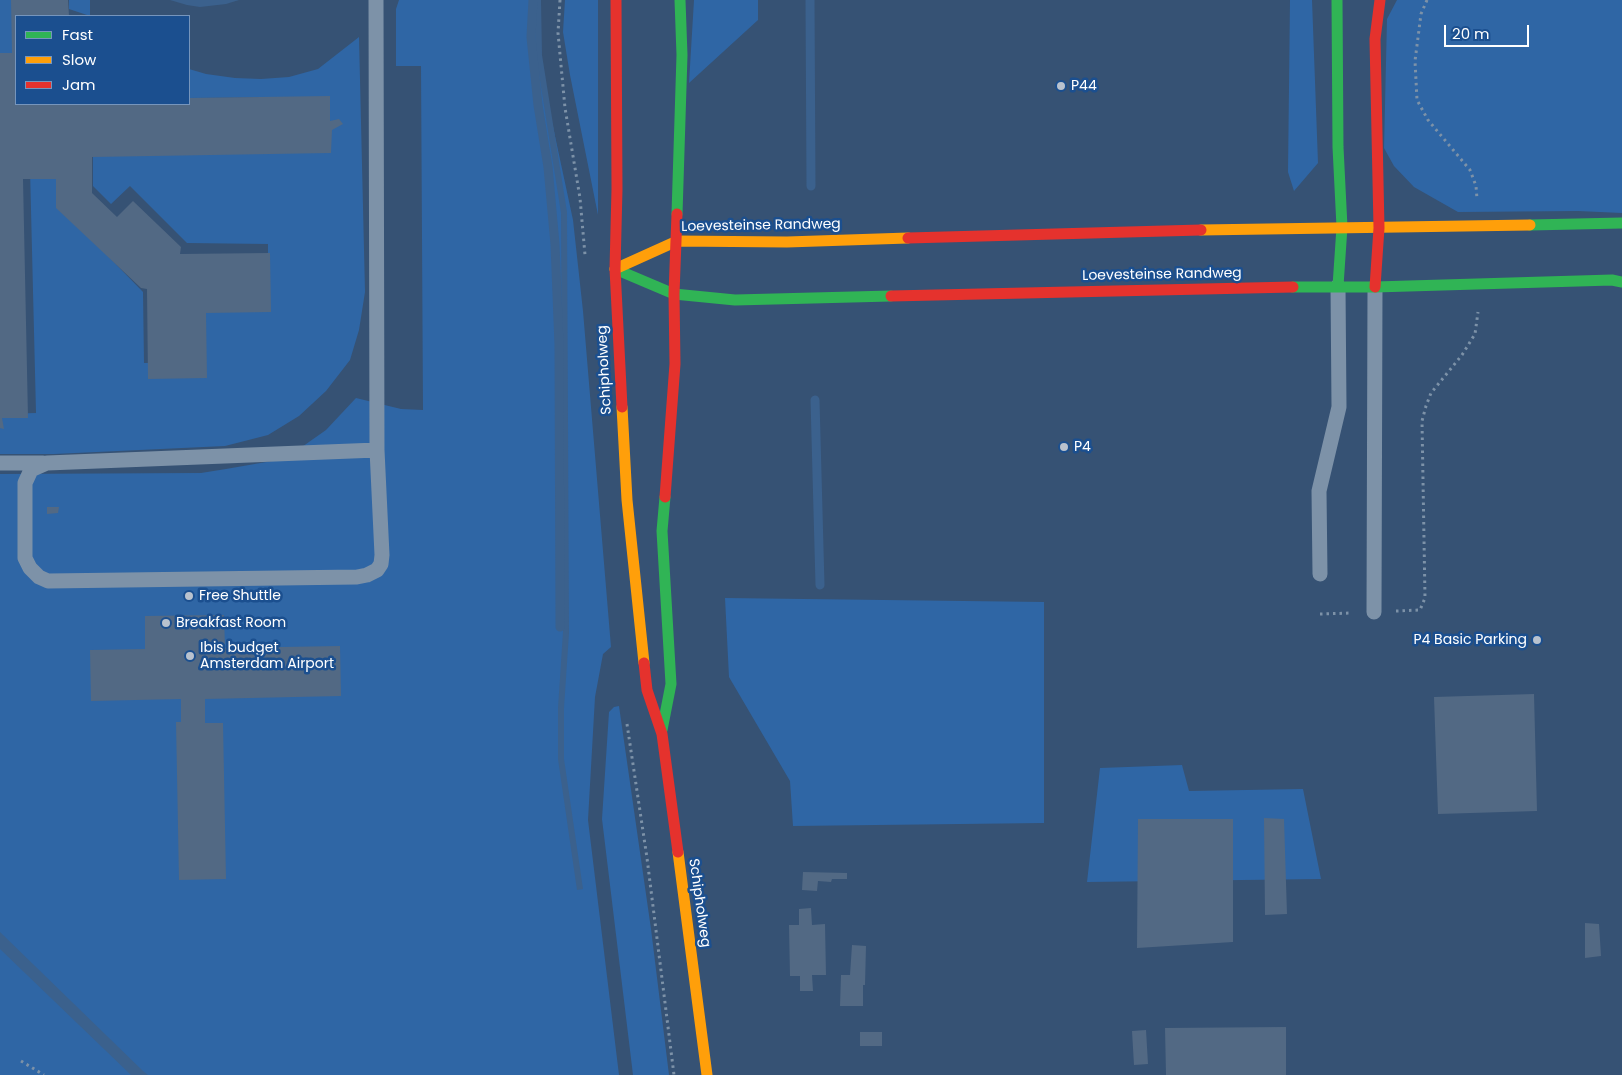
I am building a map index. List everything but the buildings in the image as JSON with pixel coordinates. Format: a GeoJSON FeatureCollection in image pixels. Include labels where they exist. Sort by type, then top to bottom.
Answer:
{"type":"FeatureCollection","features":[{"type":"Feature","properties":{"kind":"street","name":"Schipholweg"},"geometry":{"type":"LineString","coordinates":[[616,0],[615,269],[627,500],[647,690],[662,734],[707,1075]]}},
{"type":"Feature","properties":{"kind":"street","name":"Schipholweg"},"geometry":{"type":"LineString","coordinates":[[662,734],[671,684],[662,532],[675,364],[674,294],[682,55],[680,0]]}},
{"type":"Feature","properties":{"kind":"street"},"geometry":{"type":"LineString","coordinates":[[1337,0],[1338,147],[1342,227],[1338,286]]}},
{"type":"Feature","properties":{"kind":"street"},"geometry":{"type":"LineString","coordinates":[[1375,287],[1379,228],[1375,39],[1380,0]]}},
{"type":"Feature","properties":{"kind":"street","name":"Loevesteinse Randweg"},"geometry":{"type":"LineString","coordinates":[[615,269],[677,241],[787,242],[1054,233],[1622,222]]}},
{"type":"Feature","properties":{"kind":"street","name":"Loevesteinse Randweg"},"geometry":{"type":"LineString","coordinates":[[615,269],[674,294],[735,300],[1338,286],[1375,287],[1612,280],[1622,282]]}},
{"type":"Feature","properties":{"kind":"lane"},"geometry":{"type":"LineString","coordinates":[[48,463],[31,470],[25,484],[25,548],[30,568],[39,577],[48,581],[357,577],[367,575],[376,570],[381,564],[377,450],[376,0]]}},
{"type":"Feature","properties":{"kind":"lane"},"geometry":{"type":"LineString","coordinates":[[1320,574],[1319,491],[1340,407],[1338,286]]}},
{"type":"Feature","properties":{"kind":"lane"},"geometry":{"type":"LineString","coordinates":[[1374,612],[1375,287]]}},
{"type":"Feature","properties":{"kind":"lane"},"geometry":{"type":"LineString","coordinates":[[0,463],[48,463],[377,450]]}},
{"type":"Feature","properties":{"kind":"path"},"geometry":{"type":"LineString","coordinates":[[1427,0],[1421,14],[1415,61],[1417,100],[1428,120],[1470,170],[1476,186],[1477,226]]}},
{"type":"Feature","properties":{"kind":"path"},"geometry":{"type":"LineString","coordinates":[[1320,614],[1420,610],[1425,598],[1422,421],[1431,393],[1462,355],[1475,334],[1479,309],[1478,284]]}},
{"type":"Feature","properties":{"kind":"path"},"geometry":{"type":"LineString","coordinates":[[21,1060],[44,1075]]}},
{"type":"Feature","properties":{"kind":"shaded area"},"geometry":{"type":"Polygon","coordinates":[[[0,0],[17,0],[15,54],[0,54],[0,0]]]}},
{"type":"Feature","properties":{"kind":"shaded area"},"geometry":{"type":"Polygon","coordinates":[[[69,0],[90,0],[90,15],[69,9],[69,0]]]}},
{"type":"Feature","properties":{"kind":"shaded area"},"geometry":{"type":"Polygon","coordinates":[[[170,0],[239,0],[226,4],[200,7],[170,0]]]}},
{"type":"Feature","properties":{"kind":"shaded area"},"geometry":{"type":"Polygon","coordinates":[[[399,0],[538,0],[543,80],[573,220],[583,311],[611,647],[603,654],[595,697],[588,820],[619,1075],[0,1075],[0,474],[201,473],[272,461],[299,449],[326,430],[356,398],[401,409],[423,410],[421,66],[396,66],[396,9],[399,0]]]}},
{"type":"Feature","properties":{"kind":"shaded area"},"geometry":{"type":"Polygon","coordinates":[[[534,0],[541,0],[542,55],[567,212],[569,633],[564,708],[564,759],[583,889],[577,890],[558,759],[558,708],[563,632],[561,213],[536,55],[534,0]]]}},
{"type":"Feature","properties":{"kind":"shaded area"},"geometry":{"type":"Polygon","coordinates":[[[565,0],[598,0],[598,215],[563,32],[565,0]]]}},
{"type":"Feature","properties":{"kind":"shaded area"},"geometry":{"type":"Polygon","coordinates":[[[694,0],[758,0],[758,20],[689,83],[694,0]]]}},
{"type":"Feature","properties":{"kind":"shaded area"},"geometry":{"type":"Polygon","coordinates":[[[1290,0],[1312,0],[1318,163],[1294,191],[1288,172],[1290,0]]]}},
{"type":"Feature","properties":{"kind":"shaded area"},"geometry":{"type":"Polygon","coordinates":[[[1397,0],[1622,0],[1622,213],[1578,211],[1458,212],[1414,187],[1394,166],[1384,148],[1387,19],[1397,0]]]}},
{"type":"Feature","properties":{"kind":"shaded area"},"geometry":{"type":"Polygon","coordinates":[[[359,37],[365,292],[359,330],[350,360],[326,391],[299,416],[268,435],[225,446],[54,454],[0,454],[0,414],[36,413],[30,169],[58,169],[58,205],[143,292],[144,363],[200,363],[201,303],[268,303],[268,244],[187,243],[130,186],[111,204],[93,186],[93,145],[326,97],[190,98],[190,69],[206,74],[235,78],[261,79],[289,77],[318,69],[359,37]]]}},
{"type":"Feature","properties":{"kind":"shaded area"},"geometry":{"type":"Polygon","coordinates":[[[725,598],[1044,602],[1044,823],[793,826],[790,781],[729,677],[725,598]]]}},
{"type":"Feature","properties":{"kind":"shaded area"},"geometry":{"type":"Polygon","coordinates":[[[619,706],[651,929],[669,1075],[633,1075],[602,819],[609,712],[614,707],[619,706]]]}},
{"type":"Feature","properties":{"kind":"shaded area"},"geometry":{"type":"Polygon","coordinates":[[[1182,765],[1189,791],[1303,789],[1321,879],[1087,882],[1100,768],[1182,765]]]}},
{"type":"Feature","properties":{"kind":"shaded area"},"geometry":{"type":"Polygon","coordinates":[[[0,932],[148,1075],[131,1075],[0,949],[0,932]]]}},
{"type":"Feature","properties":{"kind":"waterway"},"geometry":{"type":"LineString","coordinates":[[533,0],[531,37],[538,105],[548,167],[555,244],[559,345],[560,627]]}},
{"type":"Feature","properties":{"kind":"waterway"},"geometry":{"type":"LineString","coordinates":[[810,0],[811,186]]}},
{"type":"Feature","properties":{"kind":"waterway"},"geometry":{"type":"LineString","coordinates":[[815,400],[820,585]]}},
{"type":"Feature","properties":{"kind":"traffic: fast"},"geometry":{"type":"LineString","coordinates":[[677,214],[682,55],[680,0]]}},
{"type":"Feature","properties":{"kind":"traffic: fast"},"geometry":{"type":"LineString","coordinates":[[1337,0],[1338,147],[1342,227],[1338,286]]}},
{"type":"Feature","properties":{"kind":"traffic: fast"},"geometry":{"type":"LineString","coordinates":[[1530,225],[1622,223]]}},
{"type":"Feature","properties":{"kind":"traffic: fast"},"geometry":{"type":"LineString","coordinates":[[615,269],[674,294],[735,300],[891,296]]}},
{"type":"Feature","properties":{"kind":"traffic: fast"},"geometry":{"type":"LineString","coordinates":[[1293,287],[1375,287],[1612,280],[1622,282]]}},
{"type":"Feature","properties":{"kind":"traffic: fast"},"geometry":{"type":"LineString","coordinates":[[662,730],[671,684],[662,531],[665,497]]}},
{"type":"Feature","properties":{"kind":"traffic: slow"},"geometry":{"type":"LineString","coordinates":[[1201,230],[1530,225]]}},
{"type":"Feature","properties":{"kind":"traffic: slow"},"geometry":{"type":"LineString","coordinates":[[615,269],[677,241],[787,242],[908,238]]}},
{"type":"Feature","properties":{"kind":"traffic: slow"},"geometry":{"type":"LineString","coordinates":[[622,407],[627,500],[644,663]]}},
{"type":"Feature","properties":{"kind":"traffic: slow"},"geometry":{"type":"LineString","coordinates":[[678,852],[707,1075]]}},
{"type":"Feature","properties":{"kind":"traffic: jam"},"geometry":{"type":"LineString","coordinates":[[616,0],[617,189],[615,269],[622,407]]}},
{"type":"Feature","properties":{"kind":"traffic: jam"},"geometry":{"type":"LineString","coordinates":[[1375,287],[1379,228],[1375,39],[1380,0]]}},
{"type":"Feature","properties":{"kind":"traffic: jam"},"geometry":{"type":"LineString","coordinates":[[665,497],[675,364],[674,294],[677,214]]}},
{"type":"Feature","properties":{"kind":"traffic: jam"},"geometry":{"type":"LineString","coordinates":[[908,238],[1201,230]]}},
{"type":"Feature","properties":{"kind":"traffic: jam"},"geometry":{"type":"LineString","coordinates":[[891,296],[1293,287]]}},
{"type":"Feature","properties":{"kind":"traffic: jam"},"geometry":{"type":"LineString","coordinates":[[644,663],[647,690],[662,734],[678,852]]}},
{"type":"Feature","properties":{"kind":"place","name":"P44"},"geometry":{"type":"Point","coordinates":[1061,86]}},
{"type":"Feature","properties":{"kind":"place","name":"P4"},"geometry":{"type":"Point","coordinates":[1064,447]}},
{"type":"Feature","properties":{"kind":"place","name":"Free Shuttle"},"geometry":{"type":"Point","coordinates":[189,596]}},
{"type":"Feature","properties":{"kind":"place","name":"Breakfast Room"},"geometry":{"type":"Point","coordinates":[166,623]}},
{"type":"Feature","properties":{"kind":"place","name":"P4 Basic Parking"},"geometry":{"type":"Point","coordinates":[1537,640]}},
{"type":"Feature","properties":{"kind":"place","name":"Ibis budget Amsterdam Airport"},"geometry":{"type":"Point","coordinates":[190,656]}}]}
